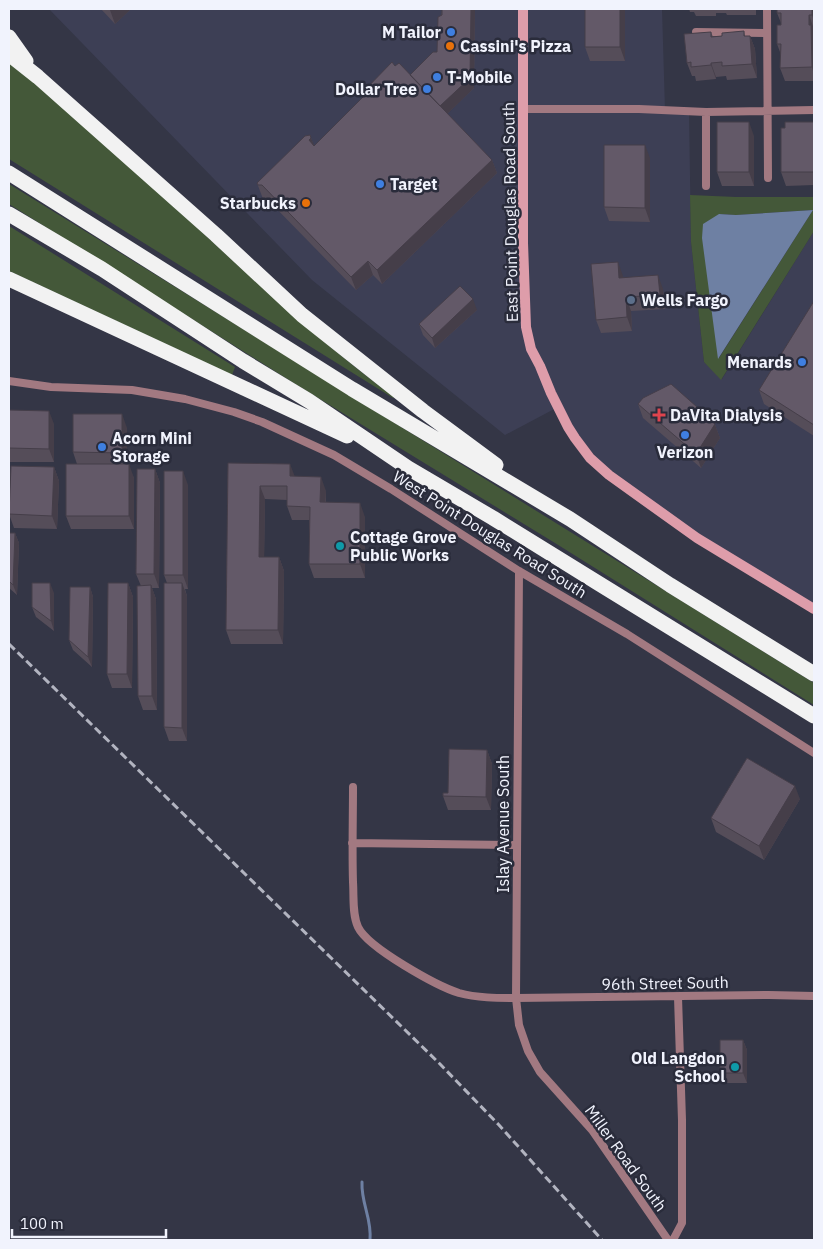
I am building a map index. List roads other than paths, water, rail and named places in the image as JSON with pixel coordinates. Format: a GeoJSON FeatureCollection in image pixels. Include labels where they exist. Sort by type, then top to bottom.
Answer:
{"type":"FeatureCollection","features":[{"type":"Feature","properties":{"kind":"highway"},"geometry":{"type":"LineString","coordinates":[[9,37],[38,77]]}},
{"type":"Feature","properties":{"kind":"highway"},"geometry":{"type":"LineString","coordinates":[[9,54],[38,77],[216,235],[302,315],[423,411],[570,519]]}},
{"type":"Feature","properties":{"kind":"highway"},"geometry":{"type":"LineString","coordinates":[[9,173],[352,389],[570,519],[814,674]]}},
{"type":"Feature","properties":{"kind":"highway"},"geometry":{"type":"LineString","coordinates":[[9,214],[102,269],[243,362],[309,401],[408,468],[493,518],[814,716]]}},
{"type":"Feature","properties":{"kind":"highway"},"geometry":{"type":"LineString","coordinates":[[9,279],[348,436],[368,441]]}},
{"type":"Feature","properties":{"kind":"street","name":"East Point Douglas Road South"},"geometry":{"type":"LineString","coordinates":[[523,9],[523,243],[526,327],[531,349],[568,427],[590,458],[609,475],[697,538],[814,610]]}},
{"type":"Feature","properties":{"kind":"street"},"geometry":{"type":"LineString","coordinates":[[767,9],[768,178]]}},
{"type":"Feature","properties":{"kind":"street"},"geometry":{"type":"LineString","coordinates":[[696,32],[767,33]]}},
{"type":"Feature","properties":{"kind":"street"},"geometry":{"type":"LineString","coordinates":[[523,109],[639,109],[706,112],[814,110]]}},
{"type":"Feature","properties":{"kind":"street"},"geometry":{"type":"LineString","coordinates":[[706,112],[706,186]]}},
{"type":"Feature","properties":{"kind":"street","name":"West Point Douglas Road South"},"geometry":{"type":"LineString","coordinates":[[9,381],[51,386],[132,390],[184,399],[234,412],[262,422],[343,460],[519,570],[627,634],[814,753]]}},
{"type":"Feature","properties":{"kind":"street","name":"Islay Avenue South"},"geometry":{"type":"LineString","coordinates":[[519,570],[516,998],[519,1025],[528,1051],[540,1072]]}},
{"type":"Feature","properties":{"kind":"street"},"geometry":{"type":"LineString","coordinates":[[353,787],[354,906],[358,927],[369,941],[420,975],[458,992],[491,997],[516,998]]}},
{"type":"Feature","properties":{"kind":"street"},"geometry":{"type":"LineString","coordinates":[[352,843],[516,845]]}},
{"type":"Feature","properties":{"kind":"street","name":"96th Street South"},"geometry":{"type":"LineString","coordinates":[[516,998],[678,997],[769,994],[814,996]]}},
{"type":"Feature","properties":{"kind":"street"},"geometry":{"type":"LineString","coordinates":[[673,1240],[682,1223],[682,1120],[678,997]]}},
{"type":"Feature","properties":{"kind":"street","name":"Miller Road South"},"geometry":{"type":"LineString","coordinates":[[540,1072],[592,1130],[668,1240]]}},
{"type":"Feature","properties":{"kind":"waterway"},"geometry":{"type":"LineString","coordinates":[[362,1182],[370,1240]]}},
{"type":"Feature","properties":{"kind":"railway"},"geometry":{"type":"LineString","coordinates":[[9,644],[440,1064],[499,1125],[602,1240]]}},
{"type":"Feature","properties":{"kind":"place","name":"M Tailor"},"geometry":{"type":"Point","coordinates":[451,32]}},
{"type":"Feature","properties":{"kind":"place","name":"Cassini's Pizza"},"geometry":{"type":"Point","coordinates":[450,46]}},
{"type":"Feature","properties":{"kind":"place","name":"T-Mobile"},"geometry":{"type":"Point","coordinates":[437,77]}},
{"type":"Feature","properties":{"kind":"place","name":"Dollar Tree"},"geometry":{"type":"Point","coordinates":[427,89]}},
{"type":"Feature","properties":{"kind":"place","name":"Target"},"geometry":{"type":"Point","coordinates":[380,184]}},
{"type":"Feature","properties":{"kind":"place","name":"Starbucks"},"geometry":{"type":"Point","coordinates":[306,203]}},
{"type":"Feature","properties":{"kind":"place","name":"Wells Fargo"},"geometry":{"type":"Point","coordinates":[631,300]}},
{"type":"Feature","properties":{"kind":"place","name":"Menards"},"geometry":{"type":"Point","coordinates":[802,362]}},
{"type":"Feature","properties":{"kind":"place","name":"DaVita Dialysis"},"geometry":{"type":"Point","coordinates":[659,415]}},
{"type":"Feature","properties":{"kind":"place","name":"Verizon"},"geometry":{"type":"Point","coordinates":[685,435]}},
{"type":"Feature","properties":{"kind":"place","name":"Acorn Mini Storage"},"geometry":{"type":"Point","coordinates":[102,447]}},
{"type":"Feature","properties":{"kind":"place","name":"Cottage Grove Public Works"},"geometry":{"type":"Point","coordinates":[340,546]}},
{"type":"Feature","properties":{"kind":"place","name":"Old Langdon School"},"geometry":{"type":"Point","coordinates":[735,1067]}}]}
